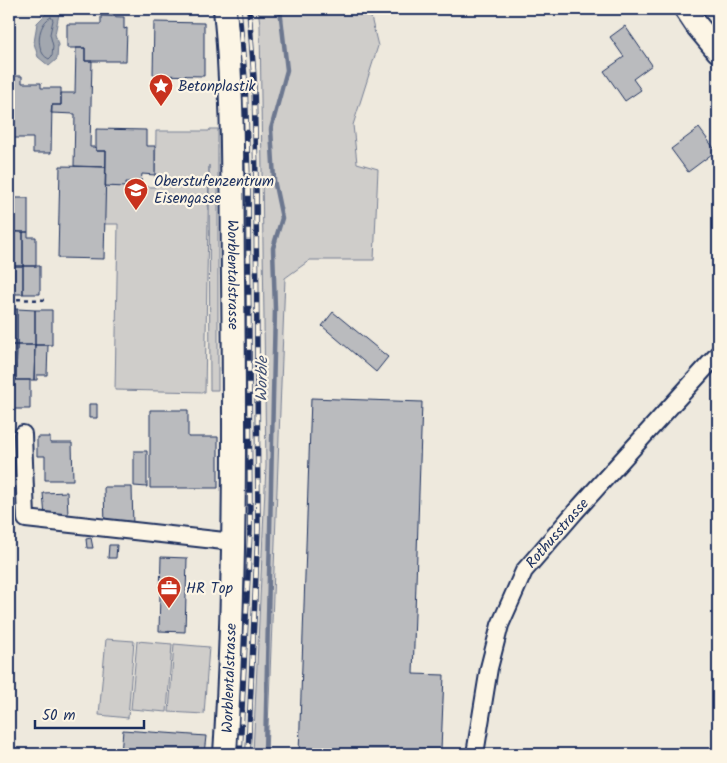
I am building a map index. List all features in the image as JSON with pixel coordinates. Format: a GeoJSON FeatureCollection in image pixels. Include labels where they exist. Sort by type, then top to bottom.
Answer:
{"type":"FeatureCollection","features":[{"type":"Feature","properties":{"kind":"main road","name":"Worblentalstrasse"},"geometry":{"type":"LineString","coordinates":[[225,9],[230,90],[235,400],[230,683],[225,754]]}},
{"type":"Feature","properties":{"kind":"main road"},"geometry":{"type":"LineString","coordinates":[[686,9],[718,51]]}},
{"type":"Feature","properties":{"kind":"street","name":"Rothusstrasse"},"geometry":{"type":"LineString","coordinates":[[475,754],[489,668],[500,625],[524,571],[718,354]]}},
{"type":"Feature","properties":{"kind":"street"},"geometry":{"type":"LineString","coordinates":[[22,434],[26,519],[233,542]]}},
{"type":"Feature","properties":{"kind":"path"},"geometry":{"type":"LineString","coordinates":[[9,299],[46,300]]}},
{"type":"Feature","properties":{"kind":"shaded area"},"geometry":{"type":"Polygon","coordinates":[[[258,9],[369,9],[378,46],[353,125],[357,163],[378,169],[374,260],[310,260],[285,278],[267,754],[253,754],[266,466],[260,24],[258,9]]]}},
{"type":"Feature","properties":{"kind":"shaded area"},"geometry":{"type":"Polygon","coordinates":[[[210,129],[218,129],[218,390],[210,390],[209,165],[205,392],[115,390],[118,224],[104,224],[105,186],[155,187],[156,131],[209,131],[210,129]]]}},
{"type":"Feature","properties":{"kind":"shaded area"},"geometry":{"type":"Polygon","coordinates":[[[106,639],[134,641],[128,718],[99,715],[106,639]]]}},
{"type":"Feature","properties":{"kind":"shaded area"},"geometry":{"type":"Polygon","coordinates":[[[137,641],[172,644],[167,712],[131,709],[137,641]]]}},
{"type":"Feature","properties":{"kind":"shaded area"},"geometry":{"type":"Polygon","coordinates":[[[174,644],[209,647],[204,714],[169,712],[174,644]]]}},
{"type":"Feature","properties":{"kind":"water"},"geometry":{"type":"Polygon","coordinates":[[[51,9],[60,9],[55,34],[58,45],[57,59],[49,66],[38,57],[34,43],[37,23],[51,9]]]}},
{"type":"Feature","properties":{"kind":"building"},"geometry":{"type":"Polygon","coordinates":[[[101,16],[124,17],[124,29],[127,28],[126,61],[85,61],[85,48],[67,48],[67,24],[101,24],[101,16]]]}},
{"type":"Feature","properties":{"kind":"building"},"geometry":{"type":"Polygon","coordinates":[[[154,22],[204,23],[204,76],[153,75],[154,22]]]}},
{"type":"Feature","properties":{"kind":"building"},"geometry":{"type":"Polygon","coordinates":[[[625,26],[652,65],[633,79],[641,90],[625,101],[604,71],[624,57],[610,37],[625,26]]]}},
{"type":"Feature","properties":{"kind":"building"},"geometry":{"type":"Polygon","coordinates":[[[76,48],[85,48],[85,61],[92,61],[90,147],[96,147],[96,151],[106,151],[106,167],[74,166],[75,114],[51,113],[52,105],[61,105],[61,93],[75,93],[76,48]]]}},
{"type":"Feature","properties":{"kind":"building"},"geometry":{"type":"Polygon","coordinates":[[[9,76],[22,76],[22,83],[41,83],[41,88],[61,88],[61,105],[52,105],[51,153],[33,153],[33,138],[9,138],[9,76]]]}},
{"type":"Feature","properties":{"kind":"building"},"geometry":{"type":"Polygon","coordinates":[[[699,128],[716,151],[688,172],[671,149],[699,128]]]}},
{"type":"Feature","properties":{"kind":"building"},"geometry":{"type":"Polygon","coordinates":[[[96,129],[146,130],[146,146],[155,146],[155,175],[142,174],[141,182],[126,182],[126,187],[105,186],[106,151],[96,151],[96,129]]]}},
{"type":"Feature","properties":{"kind":"building"},"geometry":{"type":"Polygon","coordinates":[[[60,166],[106,167],[104,259],[58,258],[60,166]]]}},
{"type":"Feature","properties":{"kind":"building"},"geometry":{"type":"Polygon","coordinates":[[[9,198],[14,198],[14,232],[9,231],[9,198]]]}},
{"type":"Feature","properties":{"kind":"building"},"geometry":{"type":"Polygon","coordinates":[[[14,198],[28,198],[28,232],[14,232],[14,198]]]}},
{"type":"Feature","properties":{"kind":"building"},"geometry":{"type":"Polygon","coordinates":[[[9,231],[23,232],[23,266],[9,266],[9,231]]]}},
{"type":"Feature","properties":{"kind":"building"},"geometry":{"type":"Polygon","coordinates":[[[23,232],[28,232],[28,237],[36,237],[36,266],[23,266],[23,232]]]}},
{"type":"Feature","properties":{"kind":"building"},"geometry":{"type":"Polygon","coordinates":[[[9,266],[23,266],[23,294],[9,294],[9,266]]]}},
{"type":"Feature","properties":{"kind":"building"},"geometry":{"type":"Polygon","coordinates":[[[23,266],[40,266],[40,294],[23,294],[23,266]]]}},
{"type":"Feature","properties":{"kind":"building"},"geometry":{"type":"Polygon","coordinates":[[[9,309],[17,309],[17,345],[9,345],[9,309]]]}},
{"type":"Feature","properties":{"kind":"building"},"geometry":{"type":"Polygon","coordinates":[[[17,309],[35,310],[35,345],[17,345],[17,309]]]}},
{"type":"Feature","properties":{"kind":"building"},"geometry":{"type":"Polygon","coordinates":[[[35,310],[52,310],[52,345],[35,345],[35,310]]]}},
{"type":"Feature","properties":{"kind":"building"},"geometry":{"type":"Polygon","coordinates":[[[333,312],[388,357],[376,372],[322,326],[333,312]]]}},
{"type":"Feature","properties":{"kind":"building"},"geometry":{"type":"Polygon","coordinates":[[[9,345],[17,345],[16,380],[9,380],[9,345]]]}},
{"type":"Feature","properties":{"kind":"building"},"geometry":{"type":"Polygon","coordinates":[[[17,345],[35,345],[34,380],[16,380],[17,345]]]}},
{"type":"Feature","properties":{"kind":"building"},"geometry":{"type":"Polygon","coordinates":[[[35,345],[48,345],[47,375],[37,375],[37,380],[34,380],[35,345]]]}},
{"type":"Feature","properties":{"kind":"building"},"geometry":{"type":"Polygon","coordinates":[[[9,380],[13,380],[12,409],[9,409],[9,380]]]}},
{"type":"Feature","properties":{"kind":"building"},"geometry":{"type":"Polygon","coordinates":[[[13,380],[30,380],[30,409],[12,409],[13,380]]]}},
{"type":"Feature","properties":{"kind":"building"},"geometry":{"type":"Polygon","coordinates":[[[311,398],[422,402],[413,674],[444,675],[441,750],[415,749],[415,754],[299,754],[311,398]]]}},
{"type":"Feature","properties":{"kind":"building"},"geometry":{"type":"Polygon","coordinates":[[[89,404],[97,404],[97,418],[89,418],[89,404]]]}},
{"type":"Feature","properties":{"kind":"building"},"geometry":{"type":"Polygon","coordinates":[[[150,410],[188,410],[188,437],[218,437],[218,488],[150,488],[150,410]]]}},
{"type":"Feature","properties":{"kind":"building"},"geometry":{"type":"Polygon","coordinates":[[[37,437],[50,437],[50,443],[72,443],[73,480],[45,480],[45,456],[37,456],[37,437]]]}},
{"type":"Feature","properties":{"kind":"building"},"geometry":{"type":"Polygon","coordinates":[[[134,451],[147,451],[147,487],[134,486],[134,451]]]}},
{"type":"Feature","properties":{"kind":"building"},"geometry":{"type":"Polygon","coordinates":[[[104,487],[132,487],[133,527],[105,527],[104,487]]]}},
{"type":"Feature","properties":{"kind":"building"},"geometry":{"type":"Polygon","coordinates":[[[67,492],[68,515],[45,517],[43,493],[67,492]]]}},
{"type":"Feature","properties":{"kind":"building"},"geometry":{"type":"Polygon","coordinates":[[[91,538],[93,548],[87,548],[86,539],[91,538]]]}},
{"type":"Feature","properties":{"kind":"building"},"geometry":{"type":"Polygon","coordinates":[[[109,545],[117,545],[116,558],[108,558],[109,545]]]}},
{"type":"Feature","properties":{"kind":"building"},"geometry":{"type":"Polygon","coordinates":[[[161,557],[187,558],[185,632],[159,631],[161,557]]]}},
{"type":"Feature","properties":{"kind":"building"},"geometry":{"type":"Polygon","coordinates":[[[123,730],[206,736],[204,754],[121,754],[123,730]]]}},
{"type":"Feature","properties":{"kind":"waterway","name":"Worble"},"geometry":{"type":"LineString","coordinates":[[265,754],[275,309],[273,248],[282,218],[274,180],[271,129],[287,70],[280,9]]}},
{"type":"Feature","properties":{"kind":"railway"},"geometry":{"type":"LineString","coordinates":[[239,9],[245,79],[248,182],[250,530],[240,754]]}},
{"type":"Feature","properties":{"kind":"railway"},"geometry":{"type":"LineString","coordinates":[[248,754],[258,529],[256,182],[254,78],[249,9]]}},
{"type":"Feature","properties":{"kind":"place","name":"Betonplastik"},"geometry":{"type":"Point","coordinates":[161,107]}},
{"type":"Feature","properties":{"kind":"place","name":"Oberstufenzentrum Eisengasse"},"geometry":{"type":"Point","coordinates":[136,211]}},
{"type":"Feature","properties":{"kind":"place","name":"HR Top"},"geometry":{"type":"Point","coordinates":[169,609]}}]}
